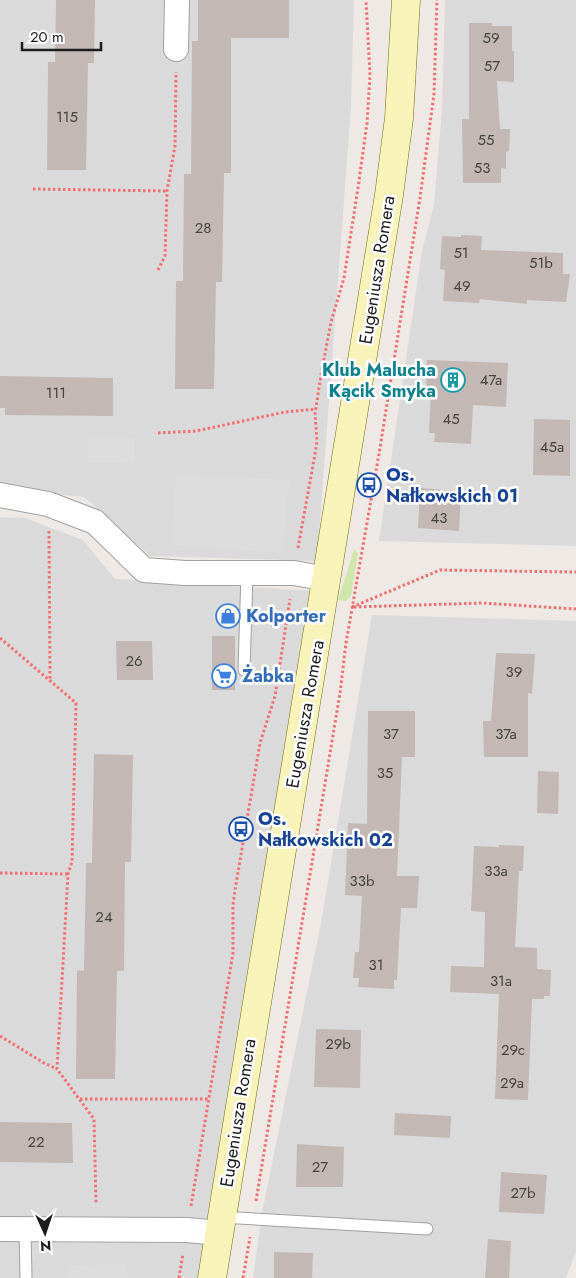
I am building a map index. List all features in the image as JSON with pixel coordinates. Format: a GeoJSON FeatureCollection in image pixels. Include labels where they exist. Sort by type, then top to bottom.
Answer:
{"type":"FeatureCollection","features":[{"type":"Feature","properties":{"kind":"street"},"geometry":{"type":"LineString","coordinates":[[176,49],[177,0]]}},
{"type":"Feature","properties":{"kind":"street","name":"Eugeniusza Romera"},"geometry":{"type":"LineString","coordinates":[[212,1278],[395,155],[402,78],[406,0]]}},
{"type":"Feature","properties":{"kind":"street"},"geometry":{"type":"LineString","coordinates":[[0,495],[48,504],[95,522],[144,570],[186,573],[294,573],[327,579]]}},
{"type":"Feature","properties":{"kind":"street"},"geometry":{"type":"LineString","coordinates":[[0,1229],[187,1230],[220,1225]]}},
{"type":"Feature","properties":{"kind":"lane"},"geometry":{"type":"LineString","coordinates":[[244,670],[247,573]]}},
{"type":"Feature","properties":{"kind":"lane"},"geometry":{"type":"LineString","coordinates":[[220,1225],[253,1219],[427,1229]]}},
{"type":"Feature","properties":{"kind":"lane"},"geometry":{"type":"LineString","coordinates":[[26,1228],[26,1278]]}},
{"type":"Feature","properties":{"kind":"path"},"geometry":{"type":"LineString","coordinates":[[179,1278],[233,953],[233,905],[260,743],[274,696],[316,454],[316,409],[332,322],[344,278],[364,141],[370,75],[366,0]]}},
{"type":"Feature","properties":{"kind":"path"},"geometry":{"type":"LineString","coordinates":[[244,1278],[420,198],[434,94],[437,0]]}},
{"type":"Feature","properties":{"kind":"path"},"geometry":{"type":"LineString","coordinates":[[158,270],[165,256],[167,191],[175,146],[176,49]]}},
{"type":"Feature","properties":{"kind":"path"},"geometry":{"type":"LineString","coordinates":[[33,189],[167,191]]}},
{"type":"Feature","properties":{"kind":"path"},"geometry":{"type":"LineString","coordinates":[[158,433],[196,431],[285,412],[316,409]]}},
{"type":"Feature","properties":{"kind":"path"},"geometry":{"type":"LineString","coordinates":[[48,525],[50,679]]}},
{"type":"Feature","properties":{"kind":"path"},"geometry":{"type":"LineString","coordinates":[[352,607],[440,570],[576,572]]}},
{"type":"Feature","properties":{"kind":"path"},"geometry":{"type":"LineString","coordinates":[[322,608],[482,603],[576,609]]}},
{"type":"Feature","properties":{"kind":"path"},"geometry":{"type":"LineString","coordinates":[[0,638],[76,702],[72,862],[68,874],[58,1069]]}},
{"type":"Feature","properties":{"kind":"path"},"geometry":{"type":"LineString","coordinates":[[0,873],[68,874]]}},
{"type":"Feature","properties":{"kind":"path"},"geometry":{"type":"LineString","coordinates":[[0,1036],[44,1063],[58,1069],[94,1119],[96,1212]]}},
{"type":"Feature","properties":{"kind":"path"},"geometry":{"type":"LineString","coordinates":[[80,1099],[208,1099]]}},
{"type":"Feature","properties":{"kind":"shaded area"},"geometry":{"type":"Polygon","coordinates":[[[0,0],[354,0],[351,107],[317,561],[150,556],[84,497],[0,489],[0,0]]]}},
{"type":"Feature","properties":{"kind":"shaded area"},"geometry":{"type":"Polygon","coordinates":[[[445,0],[576,0],[576,546],[379,541],[422,251],[434,204],[442,109],[445,0]]]}},
{"type":"Feature","properties":{"kind":"shaded area"},"geometry":{"type":"Polygon","coordinates":[[[88,438],[135,438],[135,462],[88,463],[88,438]]]}},
{"type":"Feature","properties":{"kind":"shaded area"},"geometry":{"type":"Polygon","coordinates":[[[176,475],[289,480],[282,553],[173,545],[176,475]]]}},
{"type":"Feature","properties":{"kind":"shaded area"},"geometry":{"type":"Polygon","coordinates":[[[0,517],[25,518],[83,540],[115,579],[315,591],[209,1218],[0,1217],[0,517]]]}},
{"type":"Feature","properties":{"kind":"shaded area"},"geometry":{"type":"Polygon","coordinates":[[[372,615],[576,621],[576,1251],[566,1278],[253,1278],[262,1213],[322,918],[372,615]]]}},
{"type":"Feature","properties":{"kind":"shaded area"},"geometry":{"type":"Polygon","coordinates":[[[0,1242],[205,1243],[199,1278],[0,1278],[0,1242]]]}},
{"type":"Feature","properties":{"kind":"shaded area"},"geometry":{"type":"Polygon","coordinates":[[[127,1264],[128,1278],[68,1278],[68,1265],[127,1264]]]}},
{"type":"Feature","properties":{"kind":"green space"},"geometry":{"type":"Polygon","coordinates":[[[354,550],[358,553],[351,596],[346,601],[338,600],[354,550]]]}},
{"type":"Feature","properties":{"kind":"building"},"geometry":{"type":"Polygon","coordinates":[[[56,0],[95,0],[94,63],[88,63],[86,170],[47,170],[48,62],[55,62],[56,0]]]}},
{"type":"Feature","properties":{"kind":"building"},"geometry":{"type":"Polygon","coordinates":[[[198,0],[289,0],[289,38],[231,38],[231,173],[224,173],[222,282],[216,282],[214,389],[175,389],[176,281],[183,281],[184,174],[191,174],[192,41],[198,41],[198,0]]]}},
{"type":"Feature","properties":{"kind":"building"},"geometry":{"type":"Polygon","coordinates":[[[469,23],[492,23],[492,26],[512,26],[514,82],[497,81],[500,129],[510,129],[509,151],[506,152],[506,169],[501,168],[501,183],[463,183],[462,119],[469,119],[469,23]]]}},
{"type":"Feature","properties":{"kind":"building"},"geometry":{"type":"Polygon","coordinates":[[[461,235],[482,236],[481,250],[563,253],[563,274],[570,274],[566,302],[527,300],[527,304],[480,299],[479,303],[443,301],[445,270],[440,269],[442,236],[461,237],[461,235]]]}},
{"type":"Feature","properties":{"kind":"building"},"geometry":{"type":"Polygon","coordinates":[[[427,360],[508,363],[506,407],[473,405],[471,444],[434,442],[435,433],[429,433],[431,388],[426,388],[427,360]]]}},
{"type":"Feature","properties":{"kind":"building"},"geometry":{"type":"Polygon","coordinates":[[[0,376],[113,378],[113,416],[5,415],[5,408],[0,408],[0,376]]]}},
{"type":"Feature","properties":{"kind":"building"},"geometry":{"type":"Polygon","coordinates":[[[534,419],[570,420],[570,476],[533,475],[534,419]]]}},
{"type":"Feature","properties":{"kind":"building"},"geometry":{"type":"Polygon","coordinates":[[[420,488],[461,491],[459,531],[418,528],[420,488]]]}},
{"type":"Feature","properties":{"kind":"building"},"geometry":{"type":"Polygon","coordinates":[[[212,636],[235,636],[235,690],[212,690],[212,636]]]}},
{"type":"Feature","properties":{"kind":"building"},"geometry":{"type":"Polygon","coordinates":[[[116,641],[152,641],[153,680],[117,680],[116,641]]]}},
{"type":"Feature","properties":{"kind":"building"},"geometry":{"type":"Polygon","coordinates":[[[496,653],[535,654],[532,694],[528,693],[528,757],[484,757],[483,721],[491,721],[496,653]]]}},
{"type":"Feature","properties":{"kind":"building"},"geometry":{"type":"Polygon","coordinates":[[[368,711],[415,711],[415,757],[402,757],[397,876],[419,876],[417,908],[401,908],[397,980],[394,980],[394,989],[358,987],[359,978],[353,978],[355,952],[359,952],[362,896],[345,895],[348,823],[367,824],[368,711]]]}},
{"type":"Feature","properties":{"kind":"building"},"geometry":{"type":"Polygon","coordinates":[[[94,754],[133,755],[131,862],[125,862],[124,971],[117,971],[115,1079],[76,1079],[77,970],[84,971],[86,863],[92,863],[94,754]]]}},
{"type":"Feature","properties":{"kind":"building"},"geometry":{"type":"Polygon","coordinates":[[[538,771],[559,772],[558,814],[537,813],[538,771]]]}},
{"type":"Feature","properties":{"kind":"building"},"geometry":{"type":"Polygon","coordinates":[[[499,845],[524,846],[523,871],[519,871],[515,947],[537,948],[537,969],[551,970],[550,996],[544,996],[544,999],[532,999],[528,1100],[495,1099],[499,994],[450,992],[451,966],[484,967],[485,912],[471,911],[474,846],[499,847],[499,845]]]}},
{"type":"Feature","properties":{"kind":"building"},"geometry":{"type":"Polygon","coordinates":[[[316,1029],[361,1030],[360,1088],[314,1087],[316,1029]]]}},
{"type":"Feature","properties":{"kind":"building"},"geometry":{"type":"Polygon","coordinates":[[[395,1113],[451,1116],[450,1138],[394,1135],[395,1113]]]}},
{"type":"Feature","properties":{"kind":"building"},"geometry":{"type":"Polygon","coordinates":[[[0,1122],[72,1123],[73,1163],[0,1162],[0,1122]]]}},
{"type":"Feature","properties":{"kind":"building"},"geometry":{"type":"Polygon","coordinates":[[[297,1144],[344,1147],[343,1187],[296,1187],[297,1144]]]}},
{"type":"Feature","properties":{"kind":"building"},"geometry":{"type":"Polygon","coordinates":[[[501,1172],[547,1175],[544,1214],[499,1212],[501,1172]]]}},
{"type":"Feature","properties":{"kind":"building"},"geometry":{"type":"Polygon","coordinates":[[[488,1239],[511,1241],[509,1278],[485,1278],[488,1239]]]}},
{"type":"Feature","properties":{"kind":"building"},"geometry":{"type":"Polygon","coordinates":[[[274,1252],[313,1253],[312,1278],[274,1278],[274,1252]]]}},
{"type":"Feature","properties":{"kind":"place","name":"Klub Malucha Kącik Smyka"},"geometry":{"type":"Point","coordinates":[453,380]}},
{"type":"Feature","properties":{"kind":"place","name":"Os. Nałkowskich 01"},"geometry":{"type":"Point","coordinates":[369,485]}},
{"type":"Feature","properties":{"kind":"place","name":"Kolporter"},"geometry":{"type":"Point","coordinates":[228,616]}},
{"type":"Feature","properties":{"kind":"place","name":"Żabka"},"geometry":{"type":"Point","coordinates":[224,676]}},
{"type":"Feature","properties":{"kind":"place","name":"Os. Nałkowskich 02"},"geometry":{"type":"Point","coordinates":[241,829]}}]}
